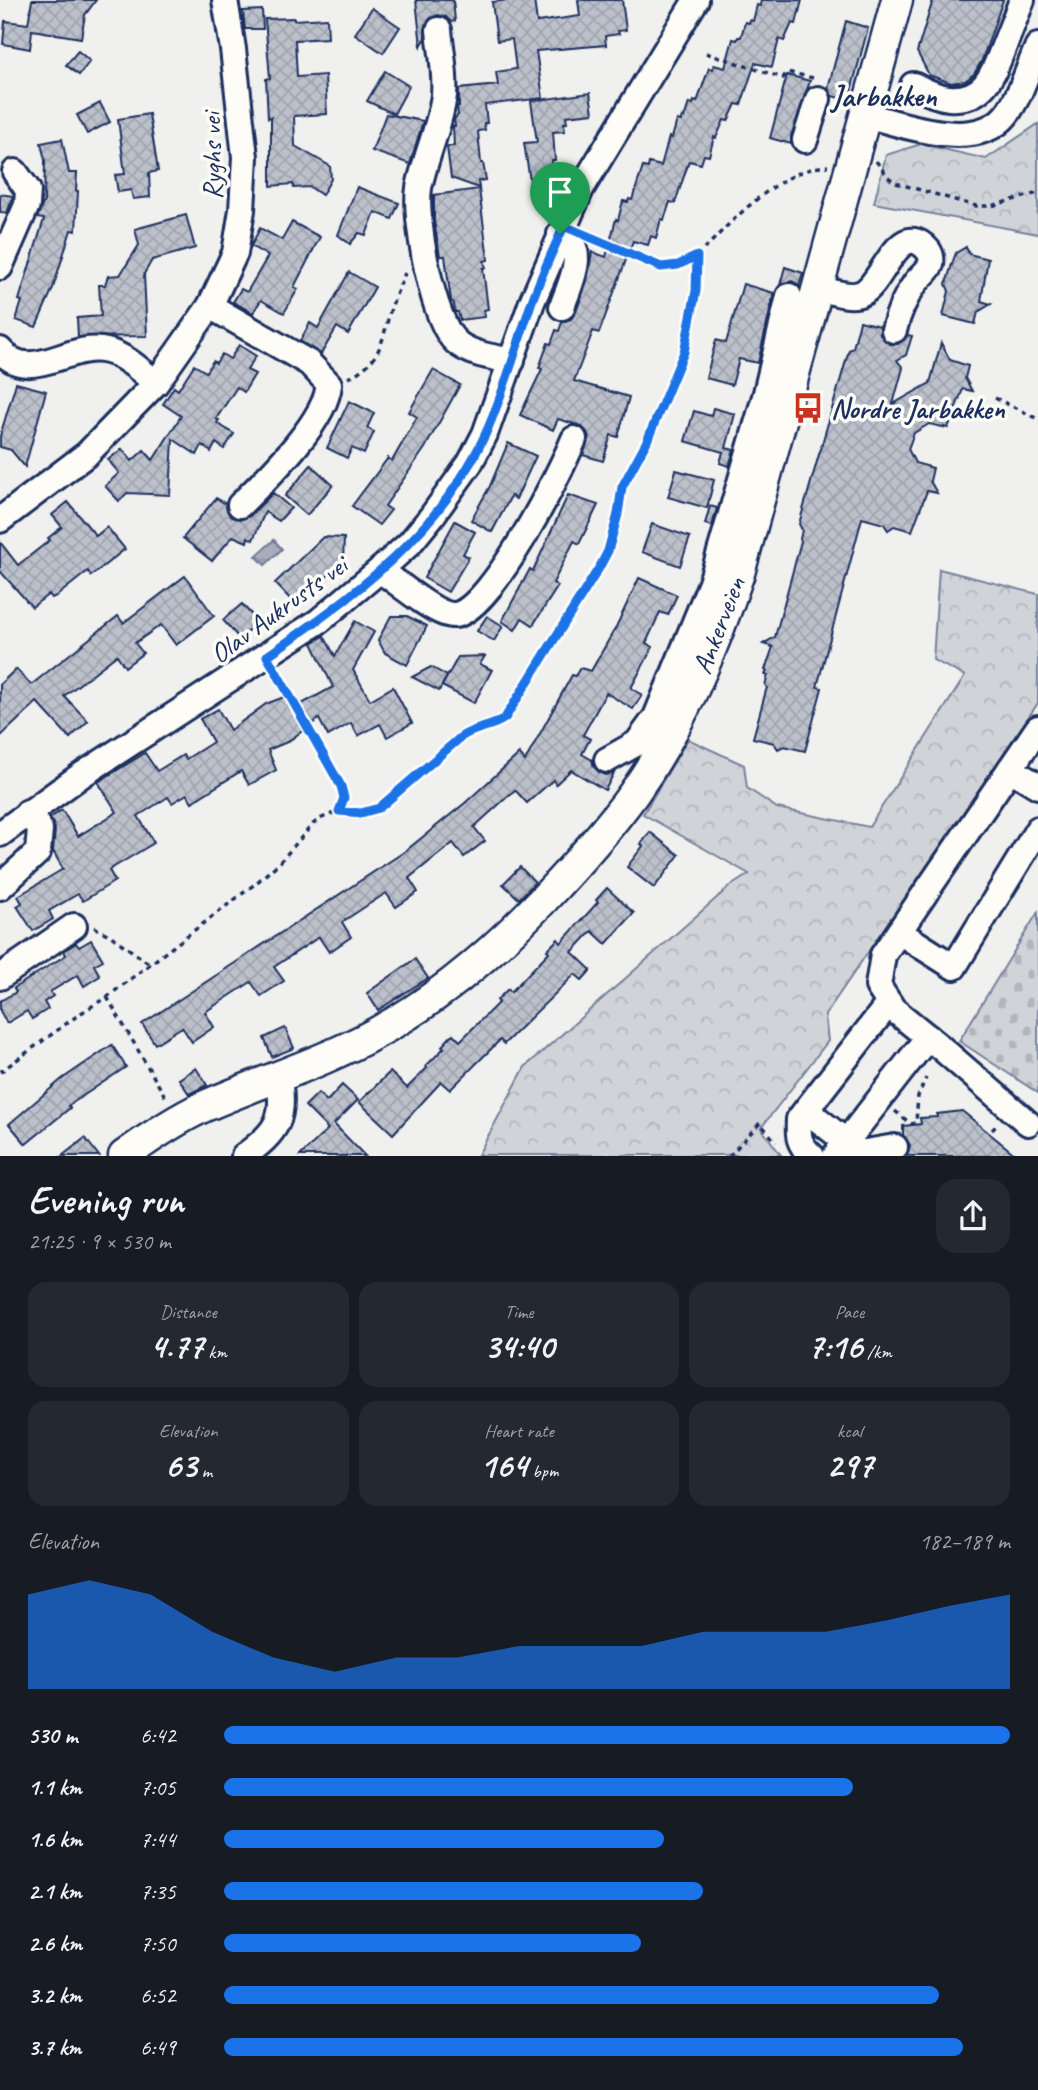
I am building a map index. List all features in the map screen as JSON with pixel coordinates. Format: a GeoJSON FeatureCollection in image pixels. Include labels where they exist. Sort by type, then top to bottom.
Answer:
{"type":"FeatureCollection","features":[{"type":"Feature","properties":{"kind":"main road","name":"Ankerveien"},"geometry":{"type":"LineString","coordinates":[[124,1156],[204,1107],[378,1032],[424,1005],[464,975],[507,937],[562,880],[635,792],[672,730],[718,635],[752,534],[897,0]]}},
{"type":"Feature","properties":{"kind":"street","name":"Ryghs vei"},"geometry":{"type":"LineString","coordinates":[[0,520],[87,454],[156,383],[210,306],[235,253],[242,210],[245,157],[225,0]]}},
{"type":"Feature","properties":{"kind":"street","name":"Olav Aukrusts vei"},"geometry":{"type":"LineString","coordinates":[[0,834],[28,812],[329,614],[410,543],[470,463],[485,435],[532,302],[562,230],[602,153],[696,0]]}},
{"type":"Feature","properties":{"kind":"street"},"geometry":{"type":"LineString","coordinates":[[912,85],[941,97],[952,98],[968,96],[980,90],[992,78],[1022,0]]}},
{"type":"Feature","properties":{"kind":"street"},"geometry":{"type":"LineString","coordinates":[[439,30],[445,79],[443,100],[419,188],[417,205],[425,256],[437,308],[447,333],[465,349],[512,361]]}},
{"type":"Feature","properties":{"kind":"street"},"geometry":{"type":"LineString","coordinates":[[866,115],[944,133],[967,134],[986,130],[1002,119],[1014,103],[1038,46]]}},
{"type":"Feature","properties":{"kind":"street"},"geometry":{"type":"LineString","coordinates":[[805,141],[820,90]]}},
{"type":"Feature","properties":{"kind":"street"},"geometry":{"type":"LineString","coordinates":[[0,267],[27,205],[28,190],[15,172]]}},
{"type":"Feature","properties":{"kind":"street"},"geometry":{"type":"LineString","coordinates":[[562,230],[576,247],[576,265],[562,307]]}},
{"type":"Feature","properties":{"kind":"street"},"geometry":{"type":"LineString","coordinates":[[819,288],[855,295],[864,293],[880,275],[897,247],[915,241],[931,254],[931,263],[905,299],[894,330]]}},
{"type":"Feature","properties":{"kind":"street"},"geometry":{"type":"LineString","coordinates":[[607,760],[637,743],[656,717],[707,596],[766,393],[789,296]]}},
{"type":"Feature","properties":{"kind":"street"},"geometry":{"type":"LineString","coordinates":[[210,306],[309,363],[329,384],[325,399],[288,456],[240,505]]}},
{"type":"Feature","properties":{"kind":"street"},"geometry":{"type":"LineString","coordinates":[[0,350],[16,363],[27,365],[41,364],[82,349],[106,350],[134,364],[156,383]]}},
{"type":"Feature","properties":{"kind":"street"},"geometry":{"type":"LineString","coordinates":[[380,570],[439,610],[453,615],[468,610],[487,592],[502,571],[563,466],[574,439]]}},
{"type":"Feature","properties":{"kind":"street"},"geometry":{"type":"LineString","coordinates":[[1028,1123],[893,1009],[877,986],[883,955],[1038,728]]}},
{"type":"Feature","properties":{"kind":"street"},"geometry":{"type":"LineString","coordinates":[[1010,769],[1038,786]]}},
{"type":"Feature","properties":{"kind":"street"},"geometry":{"type":"LineString","coordinates":[[0,887],[38,852],[40,829],[28,812]]}},
{"type":"Feature","properties":{"kind":"street"},"geometry":{"type":"LineString","coordinates":[[899,932],[954,967],[1038,829]]}},
{"type":"Feature","properties":{"kind":"street"},"geometry":{"type":"LineString","coordinates":[[0,977],[74,926]]}},
{"type":"Feature","properties":{"kind":"street"},"geometry":{"type":"LineString","coordinates":[[806,1151],[798,1137],[799,1119],[889,1003]]}},
{"type":"Feature","properties":{"kind":"street"},"geometry":{"type":"LineString","coordinates":[[851,1151],[934,1042]]}},
{"type":"Feature","properties":{"kind":"street"},"geometry":{"type":"LineString","coordinates":[[244,1156],[267,1139],[276,1127],[281,1104],[278,1076]]}},
{"type":"Feature","properties":{"kind":"street"},"geometry":{"type":"LineString","coordinates":[[806,1110],[851,1151],[895,1147]]}},
{"type":"Feature","properties":{"kind":"path"},"geometry":{"type":"LineString","coordinates":[[706,53],[783,78],[787,72],[820,90]]}},
{"type":"Feature","properties":{"kind":"path"},"geometry":{"type":"LineString","coordinates":[[875,159],[896,183],[976,206],[991,206],[1038,193]]}},
{"type":"Feature","properties":{"kind":"path"},"geometry":{"type":"LineString","coordinates":[[562,230],[661,267],[678,265],[697,256],[749,205],[772,189],[814,168],[837,167]]}},
{"type":"Feature","properties":{"kind":"path"},"geometry":{"type":"LineString","coordinates":[[329,384],[354,375],[374,359],[384,340],[389,313],[406,272],[425,256]]}},
{"type":"Feature","properties":{"kind":"path"},"geometry":{"type":"LineString","coordinates":[[0,1072],[107,997],[255,884],[280,862],[313,824],[339,811],[361,813],[379,808],[461,737],[480,726],[499,722],[512,709],[608,551],[622,487],[647,441],[684,352],[696,291],[697,256]]}},
{"type":"Feature","properties":{"kind":"path"},"geometry":{"type":"LineString","coordinates":[[995,398],[1038,419]]}},
{"type":"Feature","properties":{"kind":"path"},"geometry":{"type":"LineString","coordinates":[[267,656],[341,786],[344,798],[339,811]]}},
{"type":"Feature","properties":{"kind":"path"},"geometry":{"type":"LineString","coordinates":[[74,926],[80,922],[88,922],[150,965]]}},
{"type":"Feature","properties":{"kind":"path"},"geometry":{"type":"LineString","coordinates":[[107,997],[179,1120]]}},
{"type":"Feature","properties":{"kind":"path"},"geometry":{"type":"LineString","coordinates":[[911,1124],[916,1123],[918,1096],[934,1042]]}},
{"type":"Feature","properties":{"kind":"path"},"geometry":{"type":"LineString","coordinates":[[729,1156],[760,1123],[786,1155],[806,1151]]}},
{"type":"Feature","properties":{"kind":"path"},"geometry":{"type":"LineString","coordinates":[[992,1130],[997,1125]]}},
{"type":"Feature","properties":{"kind":"green space"},"geometry":{"type":"Polygon","coordinates":[[[1038,124],[1038,234],[874,203],[886,155],[921,144],[986,159],[1038,124]]]}},
{"type":"Feature","properties":{"kind":"green space"},"geometry":{"type":"Polygon","coordinates":[[[939,569],[1038,594],[1038,703],[825,1015],[828,1041],[761,1128],[781,1155],[478,1155],[525,1067],[729,887],[749,874],[643,814],[688,739],[744,765],[747,788],[777,808],[869,827],[965,676],[933,660],[939,569]]]}},
{"type":"Feature","properties":{"kind":"green space"},"geometry":{"type":"Polygon","coordinates":[[[1038,912],[1038,1093],[959,1041],[1038,912]]]}},
{"type":"Feature","properties":{"kind":"water"},"geometry":{"type":"Polygon","coordinates":[[[274,540],[282,549],[265,565],[256,556],[274,540]]]}},
{"type":"Feature","properties":{"kind":"building"},"geometry":{"type":"Polygon","coordinates":[[[32,0],[96,0],[85,15],[81,38],[32,30],[30,49],[3,44],[5,21],[28,24],[32,0]]]}},
{"type":"Feature","properties":{"kind":"building"},"geometry":{"type":"Polygon","coordinates":[[[416,0],[453,0],[455,21],[451,22],[438,15],[431,18],[425,25],[425,39],[421,46],[416,0]]]}},
{"type":"Feature","properties":{"kind":"building"},"geometry":{"type":"Polygon","coordinates":[[[534,0],[537,22],[580,16],[578,0],[622,0],[626,30],[605,36],[606,45],[536,51],[543,98],[485,105],[487,123],[484,123],[485,130],[478,131],[481,163],[486,180],[478,181],[479,188],[451,178],[447,147],[454,146],[453,126],[458,115],[459,89],[498,85],[496,72],[516,69],[512,39],[497,41],[492,2],[534,0]]]}},
{"type":"Feature","properties":{"kind":"building"},"geometry":{"type":"Polygon","coordinates":[[[761,0],[802,0],[796,24],[792,23],[784,41],[779,39],[772,67],[755,63],[741,105],[736,104],[728,121],[724,120],[716,138],[714,137],[709,156],[704,155],[701,164],[689,161],[675,203],[670,202],[664,220],[661,219],[656,238],[651,236],[648,245],[633,241],[599,333],[593,331],[574,381],[629,397],[618,437],[611,435],[603,461],[583,455],[589,438],[581,426],[558,419],[553,430],[520,415],[542,369],[539,368],[548,343],[551,344],[562,322],[571,319],[576,312],[587,281],[592,252],[606,257],[623,201],[632,200],[643,167],[648,168],[649,163],[661,166],[677,120],[684,118],[689,103],[697,102],[709,68],[713,69],[714,65],[725,68],[733,39],[741,37],[745,22],[753,21],[761,0]]]}},
{"type":"Feature","properties":{"kind":"building"},"geometry":{"type":"Polygon","coordinates":[[[933,0],[1003,0],[982,60],[974,74],[965,81],[951,83],[929,75],[917,52],[933,0]]]}},
{"type":"Feature","properties":{"kind":"building"},"geometry":{"type":"Polygon","coordinates":[[[372,8],[400,27],[383,53],[355,34],[372,8]]]}},
{"type":"Feature","properties":{"kind":"building"},"geometry":{"type":"Polygon","coordinates":[[[262,10],[263,29],[245,29],[243,11],[262,10]]]}},
{"type":"Feature","properties":{"kind":"building"},"geometry":{"type":"Polygon","coordinates":[[[327,18],[328,38],[295,40],[297,77],[325,75],[327,114],[294,116],[295,146],[330,166],[331,179],[322,195],[310,187],[294,188],[293,184],[271,186],[271,117],[268,118],[266,79],[270,78],[265,19],[327,18]]]}},
{"type":"Feature","properties":{"kind":"building"},"geometry":{"type":"Polygon","coordinates":[[[846,21],[868,28],[851,91],[846,90],[843,99],[832,96],[828,88],[846,21]]]}},
{"type":"Feature","properties":{"kind":"building"},"geometry":{"type":"Polygon","coordinates":[[[78,51],[90,61],[79,75],[66,65],[78,51]]]}},
{"type":"Feature","properties":{"kind":"building"},"geometry":{"type":"Polygon","coordinates":[[[385,71],[409,86],[394,114],[367,101],[385,71]]]}},
{"type":"Feature","properties":{"kind":"building"},"geometry":{"type":"Polygon","coordinates":[[[787,75],[810,81],[791,136],[791,144],[770,138],[787,75]]]}},
{"type":"Feature","properties":{"kind":"building"},"geometry":{"type":"Polygon","coordinates":[[[590,93],[593,113],[566,116],[565,131],[553,132],[555,160],[552,160],[553,168],[547,168],[550,192],[532,194],[524,143],[537,142],[531,101],[590,93]]]}},
{"type":"Feature","properties":{"kind":"building"},"geometry":{"type":"Polygon","coordinates":[[[100,103],[110,122],[87,134],[77,115],[100,103]]]}},
{"type":"Feature","properties":{"kind":"building"},"geometry":{"type":"Polygon","coordinates":[[[149,114],[158,171],[149,173],[150,197],[133,199],[131,190],[118,192],[115,175],[125,174],[118,119],[149,114]]]}},
{"type":"Feature","properties":{"kind":"building"},"geometry":{"type":"Polygon","coordinates":[[[386,114],[423,121],[410,164],[372,151],[386,114]]]}},
{"type":"Feature","properties":{"kind":"building"},"geometry":{"type":"Polygon","coordinates":[[[62,139],[69,173],[77,173],[76,231],[71,230],[53,288],[36,327],[16,320],[22,301],[19,300],[44,219],[37,218],[44,201],[45,160],[41,143],[62,139]]]}},
{"type":"Feature","properties":{"kind":"building"},"geometry":{"type":"Polygon","coordinates":[[[357,187],[399,203],[392,219],[375,212],[366,235],[359,233],[350,244],[338,235],[357,187]]]}},
{"type":"Feature","properties":{"kind":"building"},"geometry":{"type":"Polygon","coordinates":[[[479,189],[488,260],[484,261],[486,268],[483,268],[488,309],[484,310],[485,317],[460,320],[451,301],[445,256],[440,256],[434,221],[434,195],[479,189]]]}},
{"type":"Feature","properties":{"kind":"building"},"geometry":{"type":"Polygon","coordinates":[[[0,194],[13,196],[7,213],[0,212],[0,194]]]}},
{"type":"Feature","properties":{"kind":"building"},"geometry":{"type":"Polygon","coordinates":[[[186,215],[195,248],[152,260],[144,274],[147,336],[78,337],[77,318],[101,316],[99,285],[105,285],[108,276],[120,275],[139,245],[135,229],[186,215]]]}},
{"type":"Feature","properties":{"kind":"building"},"geometry":{"type":"Polygon","coordinates":[[[292,222],[320,237],[294,287],[298,289],[284,313],[261,300],[253,313],[233,302],[241,289],[247,292],[268,256],[251,246],[260,228],[282,240],[292,222]]]}},
{"type":"Feature","properties":{"kind":"building"},"geometry":{"type":"Polygon","coordinates":[[[966,247],[969,254],[988,259],[981,301],[991,304],[978,312],[975,324],[943,316],[949,291],[946,284],[953,261],[956,253],[966,247]]]}},
{"type":"Feature","properties":{"kind":"building"},"geometry":{"type":"Polygon","coordinates":[[[785,267],[803,273],[799,285],[792,281],[780,285],[785,267]]]}},
{"type":"Feature","properties":{"kind":"building"},"geometry":{"type":"Polygon","coordinates":[[[349,272],[375,287],[348,334],[337,327],[321,354],[300,341],[310,323],[318,328],[349,272]]]}},
{"type":"Feature","properties":{"kind":"building"},"geometry":{"type":"Polygon","coordinates":[[[743,284],[774,293],[758,363],[739,359],[732,385],[706,378],[716,340],[726,343],[743,284]]]}},
{"type":"Feature","properties":{"kind":"building"},"geometry":{"type":"Polygon","coordinates":[[[860,321],[880,326],[880,334],[890,344],[898,344],[908,335],[912,336],[906,355],[897,360],[903,368],[893,404],[930,383],[941,343],[950,360],[968,366],[965,378],[972,391],[963,389],[948,428],[929,424],[914,433],[908,449],[915,463],[933,468],[930,481],[937,493],[927,491],[912,531],[894,526],[888,530],[884,524],[862,518],[817,687],[822,688],[805,751],[784,746],[778,749],[774,743],[753,738],[767,687],[765,685],[768,675],[765,675],[765,670],[773,647],[763,644],[775,637],[801,541],[802,530],[799,524],[849,350],[853,348],[860,321]]]}},
{"type":"Feature","properties":{"kind":"building"},"geometry":{"type":"Polygon","coordinates":[[[239,345],[256,356],[247,370],[255,374],[244,392],[237,387],[216,419],[219,420],[217,423],[234,434],[224,449],[216,443],[211,452],[202,445],[197,455],[173,439],[170,495],[127,493],[119,501],[105,486],[119,473],[108,460],[122,449],[132,461],[144,450],[153,460],[181,416],[163,404],[174,387],[178,390],[194,365],[206,372],[222,354],[230,359],[239,345]]]}},
{"type":"Feature","properties":{"kind":"building"},"geometry":{"type":"Polygon","coordinates":[[[433,370],[460,385],[425,448],[385,506],[391,510],[379,525],[352,506],[388,458],[392,461],[417,417],[409,412],[433,370]]]}},
{"type":"Feature","properties":{"kind":"building"},"geometry":{"type":"Polygon","coordinates":[[[16,383],[46,391],[25,467],[11,450],[0,447],[0,436],[16,383]]]}},
{"type":"Feature","properties":{"kind":"building"},"geometry":{"type":"Polygon","coordinates":[[[349,401],[374,413],[367,428],[374,432],[364,454],[352,448],[347,458],[327,448],[349,401]]]}},
{"type":"Feature","properties":{"kind":"building"},"geometry":{"type":"Polygon","coordinates":[[[713,408],[735,414],[726,448],[734,450],[729,466],[720,463],[723,452],[685,441],[694,411],[711,416],[713,408]]]}},
{"type":"Feature","properties":{"kind":"building"},"geometry":{"type":"Polygon","coordinates":[[[508,443],[536,456],[516,499],[511,496],[492,532],[471,520],[490,486],[508,443]]]}},
{"type":"Feature","properties":{"kind":"building"},"geometry":{"type":"Polygon","coordinates":[[[311,465],[333,485],[307,515],[285,496],[311,465]]]}},
{"type":"Feature","properties":{"kind":"building"},"geometry":{"type":"Polygon","coordinates":[[[676,470],[714,480],[707,508],[668,497],[676,470]]]}},
{"type":"Feature","properties":{"kind":"building"},"geometry":{"type":"Polygon","coordinates":[[[273,493],[291,508],[279,521],[265,512],[253,540],[248,537],[247,542],[233,536],[212,561],[183,538],[216,498],[226,504],[230,516],[243,519],[250,516],[273,493]]]}},
{"type":"Feature","properties":{"kind":"building"},"geometry":{"type":"Polygon","coordinates":[[[568,495],[598,505],[579,544],[574,541],[553,583],[558,586],[533,625],[522,618],[515,630],[502,621],[530,569],[533,571],[568,495]]]}},
{"type":"Feature","properties":{"kind":"building"},"geometry":{"type":"Polygon","coordinates":[[[68,502],[96,536],[107,527],[125,549],[91,576],[88,571],[58,595],[52,598],[49,594],[32,607],[0,571],[0,542],[18,565],[62,527],[52,515],[68,502]]]}},
{"type":"Feature","properties":{"kind":"building"},"geometry":{"type":"Polygon","coordinates":[[[710,506],[717,508],[712,526],[705,524],[710,506]]]}},
{"type":"Feature","properties":{"kind":"building"},"geometry":{"type":"Polygon","coordinates":[[[455,521],[475,532],[463,554],[469,557],[448,592],[424,578],[455,521]]]}},
{"type":"Feature","properties":{"kind":"building"},"geometry":{"type":"Polygon","coordinates":[[[652,524],[690,537],[680,566],[642,552],[652,524]]]}},
{"type":"Feature","properties":{"kind":"building"},"geometry":{"type":"Polygon","coordinates":[[[323,537],[344,538],[343,562],[313,589],[309,586],[293,602],[275,583],[323,537]]]}},
{"type":"Feature","properties":{"kind":"building"},"geometry":{"type":"Polygon","coordinates":[[[185,576],[214,616],[176,645],[161,625],[135,643],[143,653],[125,667],[117,655],[64,696],[88,721],[70,738],[37,702],[0,737],[0,684],[16,669],[31,685],[118,616],[123,623],[185,576]]]}},
{"type":"Feature","properties":{"kind":"building"},"geometry":{"type":"Polygon","coordinates":[[[639,578],[677,595],[668,615],[660,612],[646,643],[653,647],[631,688],[642,695],[633,709],[606,693],[583,735],[590,739],[582,754],[592,760],[599,772],[606,775],[614,773],[605,790],[571,770],[556,784],[553,780],[527,803],[515,790],[474,827],[485,841],[464,857],[453,843],[409,878],[418,892],[396,907],[386,893],[342,922],[351,937],[329,952],[319,937],[274,967],[284,981],[261,996],[251,982],[205,1012],[214,1027],[192,1042],[182,1027],[155,1044],[142,1024],[404,852],[465,803],[519,754],[525,761],[572,675],[575,676],[580,668],[591,671],[639,578]]]}},
{"type":"Feature","properties":{"kind":"building"},"geometry":{"type":"Polygon","coordinates":[[[242,604],[258,622],[239,638],[223,620],[242,604]]]}},
{"type":"Feature","properties":{"kind":"building"},"geometry":{"type":"Polygon","coordinates":[[[391,616],[407,616],[427,626],[407,665],[385,653],[378,640],[391,616]]]}},
{"type":"Feature","properties":{"kind":"building"},"geometry":{"type":"Polygon","coordinates":[[[487,616],[503,626],[494,641],[477,631],[487,616]]]}},
{"type":"Feature","properties":{"kind":"building"},"geometry":{"type":"Polygon","coordinates":[[[355,621],[374,632],[353,670],[370,700],[393,687],[412,723],[387,737],[380,724],[358,736],[351,723],[328,736],[319,719],[287,742],[268,750],[276,770],[249,785],[241,771],[192,802],[187,794],[172,803],[168,797],[138,816],[154,843],[109,870],[115,881],[83,901],[78,894],[49,911],[53,919],[33,931],[17,906],[22,903],[18,896],[63,869],[53,851],[55,830],[50,818],[62,810],[78,836],[117,812],[98,782],[145,753],[157,771],[183,755],[186,759],[213,742],[200,719],[218,709],[230,730],[266,704],[284,697],[291,710],[333,687],[312,643],[324,636],[335,656],[355,621]]]}},
{"type":"Feature","properties":{"kind":"building"},"geometry":{"type":"Polygon","coordinates":[[[485,656],[480,664],[492,670],[474,703],[442,686],[458,657],[485,656]]]}},
{"type":"Feature","properties":{"kind":"building"},"geometry":{"type":"Polygon","coordinates":[[[431,667],[447,676],[439,691],[412,677],[431,667]]]}},
{"type":"Feature","properties":{"kind":"building"},"geometry":{"type":"Polygon","coordinates":[[[650,832],[679,855],[654,888],[627,867],[650,832]]]}},
{"type":"Feature","properties":{"kind":"building"},"geometry":{"type":"Polygon","coordinates":[[[520,867],[535,882],[519,899],[503,884],[520,867]]]}},
{"type":"Feature","properties":{"kind":"building"},"geometry":{"type":"Polygon","coordinates":[[[607,888],[634,913],[606,944],[592,931],[572,952],[591,970],[582,980],[575,974],[504,1044],[500,1040],[450,1090],[441,1082],[393,1134],[359,1102],[390,1072],[407,1088],[427,1068],[453,1034],[460,1041],[499,1002],[497,1000],[508,989],[511,992],[558,939],[561,943],[607,888]]]}},
{"type":"Feature","properties":{"kind":"building"},"geometry":{"type":"Polygon","coordinates":[[[91,940],[103,960],[94,965],[100,976],[84,986],[78,975],[50,992],[53,996],[44,1002],[48,1009],[32,1019],[27,1011],[7,1023],[0,1011],[0,1001],[16,992],[14,988],[66,955],[64,951],[76,943],[79,947],[91,940]]]}},
{"type":"Feature","properties":{"kind":"building"},"geometry":{"type":"Polygon","coordinates":[[[415,959],[428,978],[378,1010],[367,993],[415,959]]]}},
{"type":"Feature","properties":{"kind":"building"},"geometry":{"type":"Polygon","coordinates":[[[285,1028],[294,1048],[272,1057],[264,1038],[285,1028]]]}},
{"type":"Feature","properties":{"kind":"building"},"geometry":{"type":"Polygon","coordinates":[[[112,1045],[126,1067],[68,1106],[70,1108],[26,1144],[9,1124],[62,1079],[112,1045]]]}},
{"type":"Feature","properties":{"kind":"building"},"geometry":{"type":"Polygon","coordinates":[[[196,1068],[207,1085],[189,1094],[179,1079],[196,1068]]]}},
{"type":"Feature","properties":{"kind":"building"},"geometry":{"type":"Polygon","coordinates":[[[342,1085],[358,1100],[334,1124],[365,1156],[300,1156],[328,1129],[305,1106],[318,1093],[327,1101],[342,1085]]]}},
{"type":"Feature","properties":{"kind":"building"},"geometry":{"type":"Polygon","coordinates":[[[962,1111],[1017,1156],[907,1156],[910,1145],[903,1135],[903,1126],[921,1124],[920,1118],[962,1111]]]}},
{"type":"Feature","properties":{"kind":"building"},"geometry":{"type":"Polygon","coordinates":[[[85,1138],[99,1156],[62,1156],[85,1138]]]}},
{"type":"Feature","properties":{"kind":"place","name":"Nordre Jarbakken"},"geometry":{"type":"Point","coordinates":[808,408]}},
{"type":"Feature","properties":{"kind":"district","name":"Jarbakken"},"geometry":{"type":"Point","coordinates":[884,96]}},
{"type":"Feature","properties":{"kind":"route"},"geometry":{"type":"LineString","coordinates":[[564,226],[661,267],[678,265],[697,256],[696,291],[684,352],[647,441],[622,487],[608,551],[505,718],[495,724],[469,731],[379,808],[361,813],[339,811],[344,798],[341,786],[267,656],[349,598],[410,543],[454,487],[485,435],[532,302],[560,234],[564,226]]}}]}
